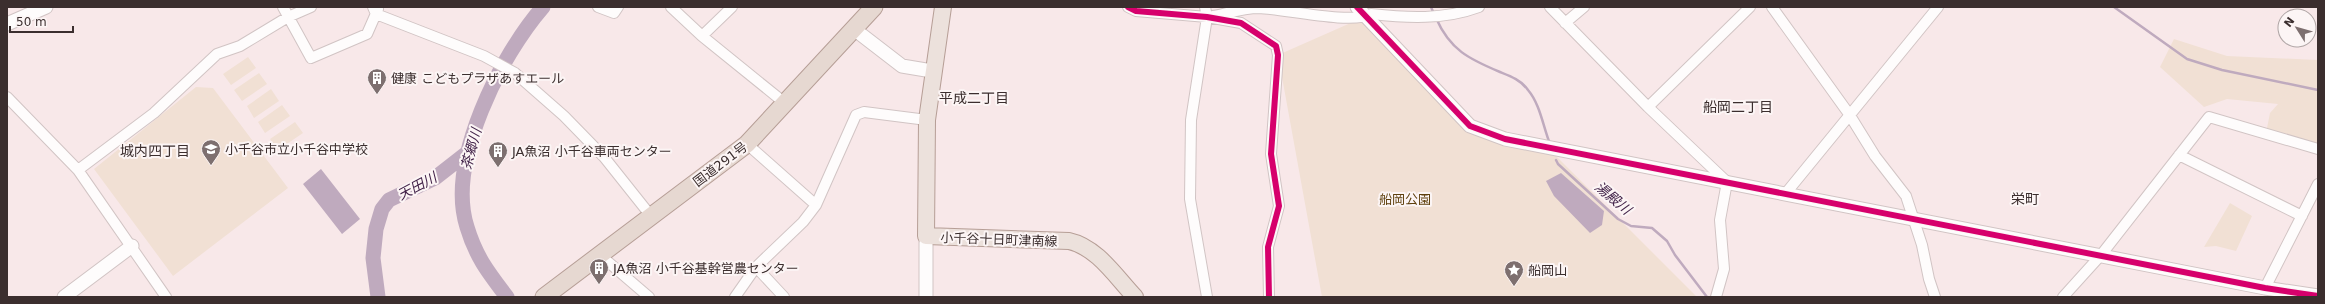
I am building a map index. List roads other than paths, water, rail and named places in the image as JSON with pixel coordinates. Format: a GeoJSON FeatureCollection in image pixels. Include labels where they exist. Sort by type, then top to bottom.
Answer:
{"type":"FeatureCollection","features":[{"type":"Feature","properties":{"kind":"highway","name":"国道291号"},"geometry":{"type":"LineString","coordinates":[[544,297],[747,144],[786,104],[874,7]]}},
{"type":"Feature","properties":{"kind":"main road","name":"小千谷十日町津南線"},"geometry":{"type":"LineString","coordinates":[[943,7],[932,71],[927,120],[926,236],[1069,241],[1080,244],[1090,250],[1135,297]]}},
{"type":"Feature","properties":{"kind":"street"},"geometry":{"type":"LineString","coordinates":[[7,24],[46,7]]}},
{"type":"Feature","properties":{"kind":"street"},"geometry":{"type":"LineString","coordinates":[[283,7],[311,58],[368,34],[376,9],[484,56],[515,73],[564,116],[604,157],[651,216]]}},
{"type":"Feature","properties":{"kind":"street"},"geometry":{"type":"LineString","coordinates":[[78,170],[154,113],[217,54],[240,46],[288,17],[311,7]]}},
{"type":"Feature","properties":{"kind":"street"},"geometry":{"type":"LineString","coordinates":[[598,7],[614,13],[618,7]]}},
{"type":"Feature","properties":{"kind":"street"},"geometry":{"type":"LineString","coordinates":[[671,7],[702,36],[786,104]]}},
{"type":"Feature","properties":{"kind":"street"},"geometry":{"type":"LineString","coordinates":[[702,36],[732,7]]}},
{"type":"Feature","properties":{"kind":"street"},"geometry":{"type":"LineString","coordinates":[[1128,7],[1136,11],[1206,12],[1257,8],[1337,17],[1366,17],[1371,14],[1410,18],[1464,12],[1479,7]]}},
{"type":"Feature","properties":{"kind":"street"},"geometry":{"type":"LineString","coordinates":[[1357,7],[1470,126],[1505,139],[2309,296]]}},
{"type":"Feature","properties":{"kind":"street"},"geometry":{"type":"LineString","coordinates":[[1550,7],[1648,107],[1727,182]]}},
{"type":"Feature","properties":{"kind":"street"},"geometry":{"type":"LineString","coordinates":[[1565,23],[1584,7]]}},
{"type":"Feature","properties":{"kind":"street"},"geometry":{"type":"LineString","coordinates":[[1648,107],[1750,7]]}},
{"type":"Feature","properties":{"kind":"street"},"geometry":{"type":"LineString","coordinates":[[1772,7],[1849,114],[1875,156],[1906,196],[1914,218],[1935,297]]}},
{"type":"Feature","properties":{"kind":"street"},"geometry":{"type":"LineString","coordinates":[[1786,193],[1849,114],[1938,7]]}},
{"type":"Feature","properties":{"kind":"street"},"geometry":{"type":"LineString","coordinates":[[1206,12],[1191,120],[1190,199],[1207,297]]}},
{"type":"Feature","properties":{"kind":"street"},"geometry":{"type":"LineString","coordinates":[[1206,12],[1240,23],[1276,46],[1278,55],[1271,154],[1278,206],[1268,247],[1269,297]]}},
{"type":"Feature","properties":{"kind":"street"},"geometry":{"type":"LineString","coordinates":[[854,29],[902,66],[932,71]]}},
{"type":"Feature","properties":{"kind":"street"},"geometry":{"type":"LineString","coordinates":[[7,96],[78,170],[166,297]]}},
{"type":"Feature","properties":{"kind":"street"},"geometry":{"type":"LineString","coordinates":[[735,297],[756,267],[803,222],[816,205],[856,115],[864,112],[927,120]]}},
{"type":"Feature","properties":{"kind":"street"},"geometry":{"type":"LineString","coordinates":[[2063,297],[2101,255],[2209,117],[2318,149]]}},
{"type":"Feature","properties":{"kind":"street"},"geometry":{"type":"LineString","coordinates":[[747,144],[816,205]]}},
{"type":"Feature","properties":{"kind":"street"},"geometry":{"type":"LineString","coordinates":[[2179,155],[2302,216]]}},
{"type":"Feature","properties":{"kind":"street"},"geometry":{"type":"LineString","coordinates":[[1716,297],[1724,269],[1720,220],[1727,182]]}},
{"type":"Feature","properties":{"kind":"street"},"geometry":{"type":"LineString","coordinates":[[2265,288],[2318,184]]}},
{"type":"Feature","properties":{"kind":"street"},"geometry":{"type":"LineString","coordinates":[[926,236],[926,297]]}},
{"type":"Feature","properties":{"kind":"street"},"geometry":{"type":"LineString","coordinates":[[64,297],[132,246]]}},
{"type":"Feature","properties":{"kind":"street"},"geometry":{"type":"LineString","coordinates":[[600,255],[649,297]]}},
{"type":"Feature","properties":{"kind":"street"},"geometry":{"type":"LineString","coordinates":[[756,267],[784,297]]}},
{"type":"Feature","properties":{"kind":"waterway","name":"茶郷川"},"geometry":{"type":"LineString","coordinates":[[507,297],[483,264],[474,247],[467,227],[463,201],[464,172],[471,141],[481,111],[495,81],[510,52],[543,7]]}},
{"type":"Feature","properties":{"kind":"waterway","name":"湯殿川"},"geometry":{"type":"LineString","coordinates":[[1431,7],[1434,14]]}},
{"type":"Feature","properties":{"kind":"waterway"},"geometry":{"type":"LineString","coordinates":[[2114,7],[2187,59],[2222,70],[2318,90]]}},
{"type":"Feature","properties":{"kind":"waterway","name":"湯殿川"},"geometry":{"type":"LineString","coordinates":[[1436,18],[1441,29],[1454,46],[1470,58],[1515,79],[1525,87],[1536,102],[1550,144]]}},
{"type":"Feature","properties":{"kind":"waterway","name":"天田川"},"geometry":{"type":"LineString","coordinates":[[378,297],[373,258],[376,229],[382,209],[389,200],[435,178],[467,153]]}},
{"type":"Feature","properties":{"kind":"waterway","name":"湯殿川"},"geometry":{"type":"LineString","coordinates":[[1556,160],[1558,164],[1618,219],[1631,226],[1652,228],[1667,241],[1675,255],[1707,297]]}},
{"type":"Feature","properties":{"kind":"place","name":"健康 こどもプラザあすエール"},"geometry":{"type":"Point","coordinates":[377,95]}},
{"type":"Feature","properties":{"kind":"place","name":"小千谷市立小千谷中学校"},"geometry":{"type":"Point","coordinates":[211,166]}},
{"type":"Feature","properties":{"kind":"place","name":"JA魚沼 小千谷車両センター"},"geometry":{"type":"Point","coordinates":[498,168]}},
{"type":"Feature","properties":{"kind":"place","name":"JA魚沼 小千谷基幹営農センター"},"geometry":{"type":"Point","coordinates":[599,285]}},
{"type":"Feature","properties":{"kind":"place","name":"船岡山"},"geometry":{"type":"Point","coordinates":[1514,287]}},
{"type":"Feature","properties":{"kind":"district","name":"平成二丁目"},"geometry":{"type":"Point","coordinates":[974,98]}},
{"type":"Feature","properties":{"kind":"district","name":"船岡二丁目"},"geometry":{"type":"Point","coordinates":[1738,107]}},
{"type":"Feature","properties":{"kind":"district","name":"城内四丁目"},"geometry":{"type":"Point","coordinates":[155,151]}},
{"type":"Feature","properties":{"kind":"district","name":"栄町"},"geometry":{"type":"Point","coordinates":[2025,199]}},
{"type":"Feature","properties":{"kind":"park label","name":"船岡公園"},"geometry":{"type":"Point","coordinates":[1405,199]}}]}
